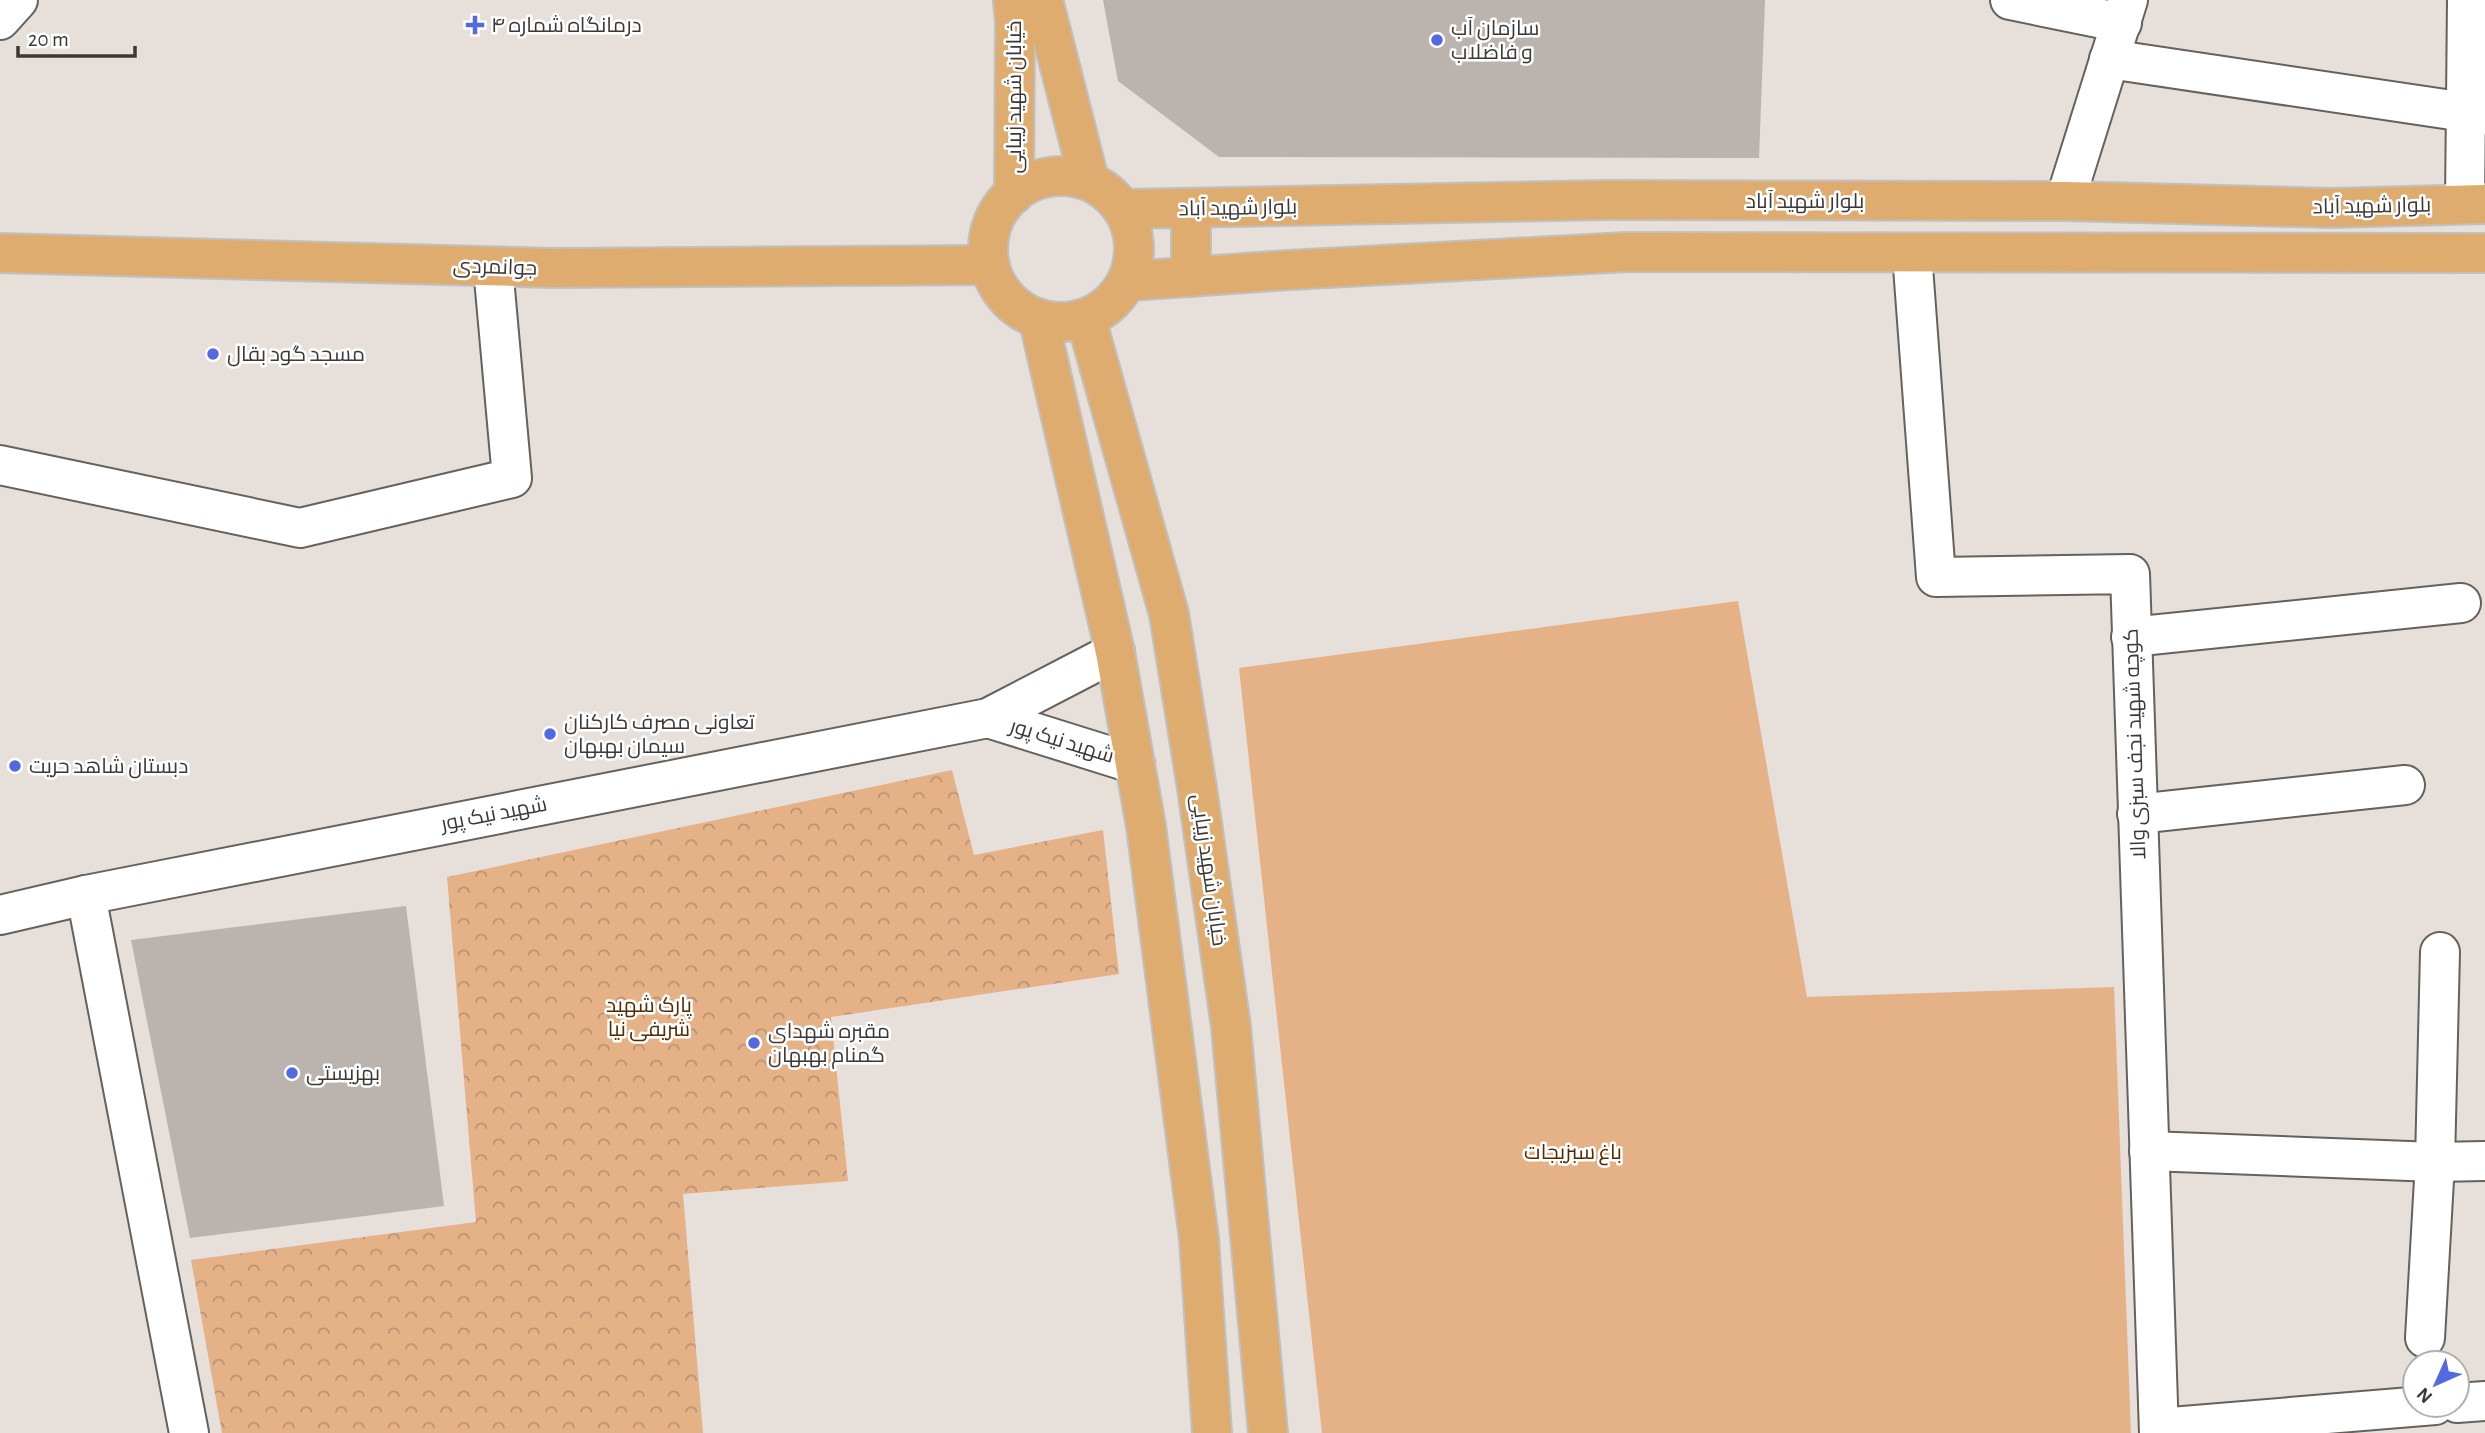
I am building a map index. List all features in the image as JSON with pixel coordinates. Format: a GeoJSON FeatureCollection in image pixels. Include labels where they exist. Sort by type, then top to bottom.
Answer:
{"type":"FeatureCollection","features":[{"type":"Feature","properties":{"kind":"main road","name":"خیابان شهید زیبایی"},"geometry":{"type":"LineString","coordinates":[[1013,0],[1013,194]]}},
{"type":"Feature","properties":{"kind":"main road","name":"خیابان شهید زیبایی"},"geometry":{"type":"LineString","coordinates":[[1043,0],[1089,180]]}},
{"type":"Feature","properties":{"kind":"main road"},"geometry":{"type":"LineString","coordinates":[[1064,175],[1089,180],[1126,209],[1134,259],[1129,281],[1114,302],[1094,316],[1071,322],[1039,321],[1006,297],[992,276],[987,252],[991,229],[1001,207],[1013,194],[1041,178],[1064,175]]}},
{"type":"Feature","properties":{"kind":"main road","name":"بلوار شهید آباد"},"geometry":{"type":"LineString","coordinates":[[1126,209],[1606,200],[2065,201],[2331,208],[2475,204]]}},
{"type":"Feature","properties":{"kind":"main road"},"geometry":{"type":"LineString","coordinates":[[1191,208],[1191,277]]}},
{"type":"Feature","properties":{"kind":"main road"},"geometry":{"type":"LineString","coordinates":[[1129,281],[1627,252],[2350,255],[2485,253]]}},
{"type":"Feature","properties":{"kind":"main road","name":"جوانمردی"},"geometry":{"type":"LineString","coordinates":[[0,253],[552,268],[990,265]]}},
{"type":"Feature","properties":{"kind":"main road","name":"خیابان شهید زیبایی"},"geometry":{"type":"LineString","coordinates":[[1086,319],[1169,614],[1174,641],[1231,1027],[1268,1433]]}},
{"type":"Feature","properties":{"kind":"main road"},"geometry":{"type":"LineString","coordinates":[[1039,321],[1115,652],[1146,826],[1199,1239],[1212,1433]]}},
{"type":"Feature","properties":{"kind":"street"},"geometry":{"type":"LineString","coordinates":[[0,20],[19,0]]}},
{"type":"Feature","properties":{"kind":"street"},"geometry":{"type":"LineString","coordinates":[[2011,0],[2125,12],[2065,201]]}},
{"type":"Feature","properties":{"kind":"street"},"geometry":{"type":"LineString","coordinates":[[2467,0],[2476,114],[2475,204]]}},
{"type":"Feature","properties":{"kind":"street"},"geometry":{"type":"LineString","coordinates":[[2109,59],[2476,114]]}},
{"type":"Feature","properties":{"kind":"street","name":"کوچه شهید نجف سبزی والا"},"geometry":{"type":"LineString","coordinates":[[1912,253],[1936,577],[2130,573],[2159,1430]]}},
{"type":"Feature","properties":{"kind":"street"},"geometry":{"type":"LineString","coordinates":[[0,466],[300,528],[512,478],[493,267]]}},
{"type":"Feature","properties":{"kind":"street"},"geometry":{"type":"LineString","coordinates":[[2131,637],[2461,603]]}},
{"type":"Feature","properties":{"kind":"street","name":"شهید نیک پور"},"geometry":{"type":"LineString","coordinates":[[0,915],[86,895],[988,718],[1115,652]]}},
{"type":"Feature","properties":{"kind":"street","name":"شهید نیک پور"},"geometry":{"type":"LineString","coordinates":[[988,718],[1135,764]]}},
{"type":"Feature","properties":{"kind":"street"},"geometry":{"type":"LineString","coordinates":[[2137,814],[2405,785]]}},
{"type":"Feature","properties":{"kind":"street"},"geometry":{"type":"LineString","coordinates":[[86,895],[189,1433]]}},
{"type":"Feature","properties":{"kind":"street"},"geometry":{"type":"LineString","coordinates":[[2425,1338],[2435,1161],[2440,952]]}},
{"type":"Feature","properties":{"kind":"street"},"geometry":{"type":"LineString","coordinates":[[2149,1151],[2485,1161]]}},
{"type":"Feature","properties":{"kind":"street"},"geometry":{"type":"LineString","coordinates":[[2159,1430],[2401,1408]]}},
{"type":"Feature","properties":{"kind":"green space","name":"باغ سبزیجات"},"geometry":{"type":"Polygon","coordinates":[[[1738,601],[1807,997],[2114,987],[2131,1433],[1322,1433],[1239,668],[1738,601]]]}},
{"type":"Feature","properties":{"kind":"green space","name":"پارک شهید شریفی نیا"},"geometry":{"type":"Polygon","coordinates":[[[952,770],[974,855],[1103,830],[1119,974],[831,1017],[848,1181],[683,1194],[703,1433],[222,1433],[191,1260],[476,1222],[447,877],[952,770]]]}},
{"type":"Feature","properties":{"kind":"building","name":"سازمان آب و فاضلاب"},"geometry":{"type":"Polygon","coordinates":[[[1103,0],[1765,0],[1759,158],[1219,157],[1118,81],[1103,0]]]}},
{"type":"Feature","properties":{"kind":"building","name":"بهزیستی"},"geometry":{"type":"Polygon","coordinates":[[[406,906],[444,1206],[190,1238],[131,940],[406,906]]]}},
{"type":"Feature","properties":{"kind":"place","name":"درمانگاه شماره ۴"},"geometry":{"type":"Point","coordinates":[475,25]}},
{"type":"Feature","properties":{"kind":"place","name":"سازمان آب و فاضلاب"},"geometry":{"type":"Point","coordinates":[1437,40]}},
{"type":"Feature","properties":{"kind":"place","name":"مسجد گود بقال"},"geometry":{"type":"Point","coordinates":[213,354]}},
{"type":"Feature","properties":{"kind":"place","name":"تعاونی مصرف کارکنان سیمان بهبهان"},"geometry":{"type":"Point","coordinates":[550,734]}},
{"type":"Feature","properties":{"kind":"place","name":"دبستان شاهد حریت"},"geometry":{"type":"Point","coordinates":[15,766]}},
{"type":"Feature","properties":{"kind":"place","name":"مقبره شهدای گمنام بهبهان"},"geometry":{"type":"Point","coordinates":[754,1043]}},
{"type":"Feature","properties":{"kind":"place","name":"بهزیستی"},"geometry":{"type":"Point","coordinates":[292,1073]}}]}
